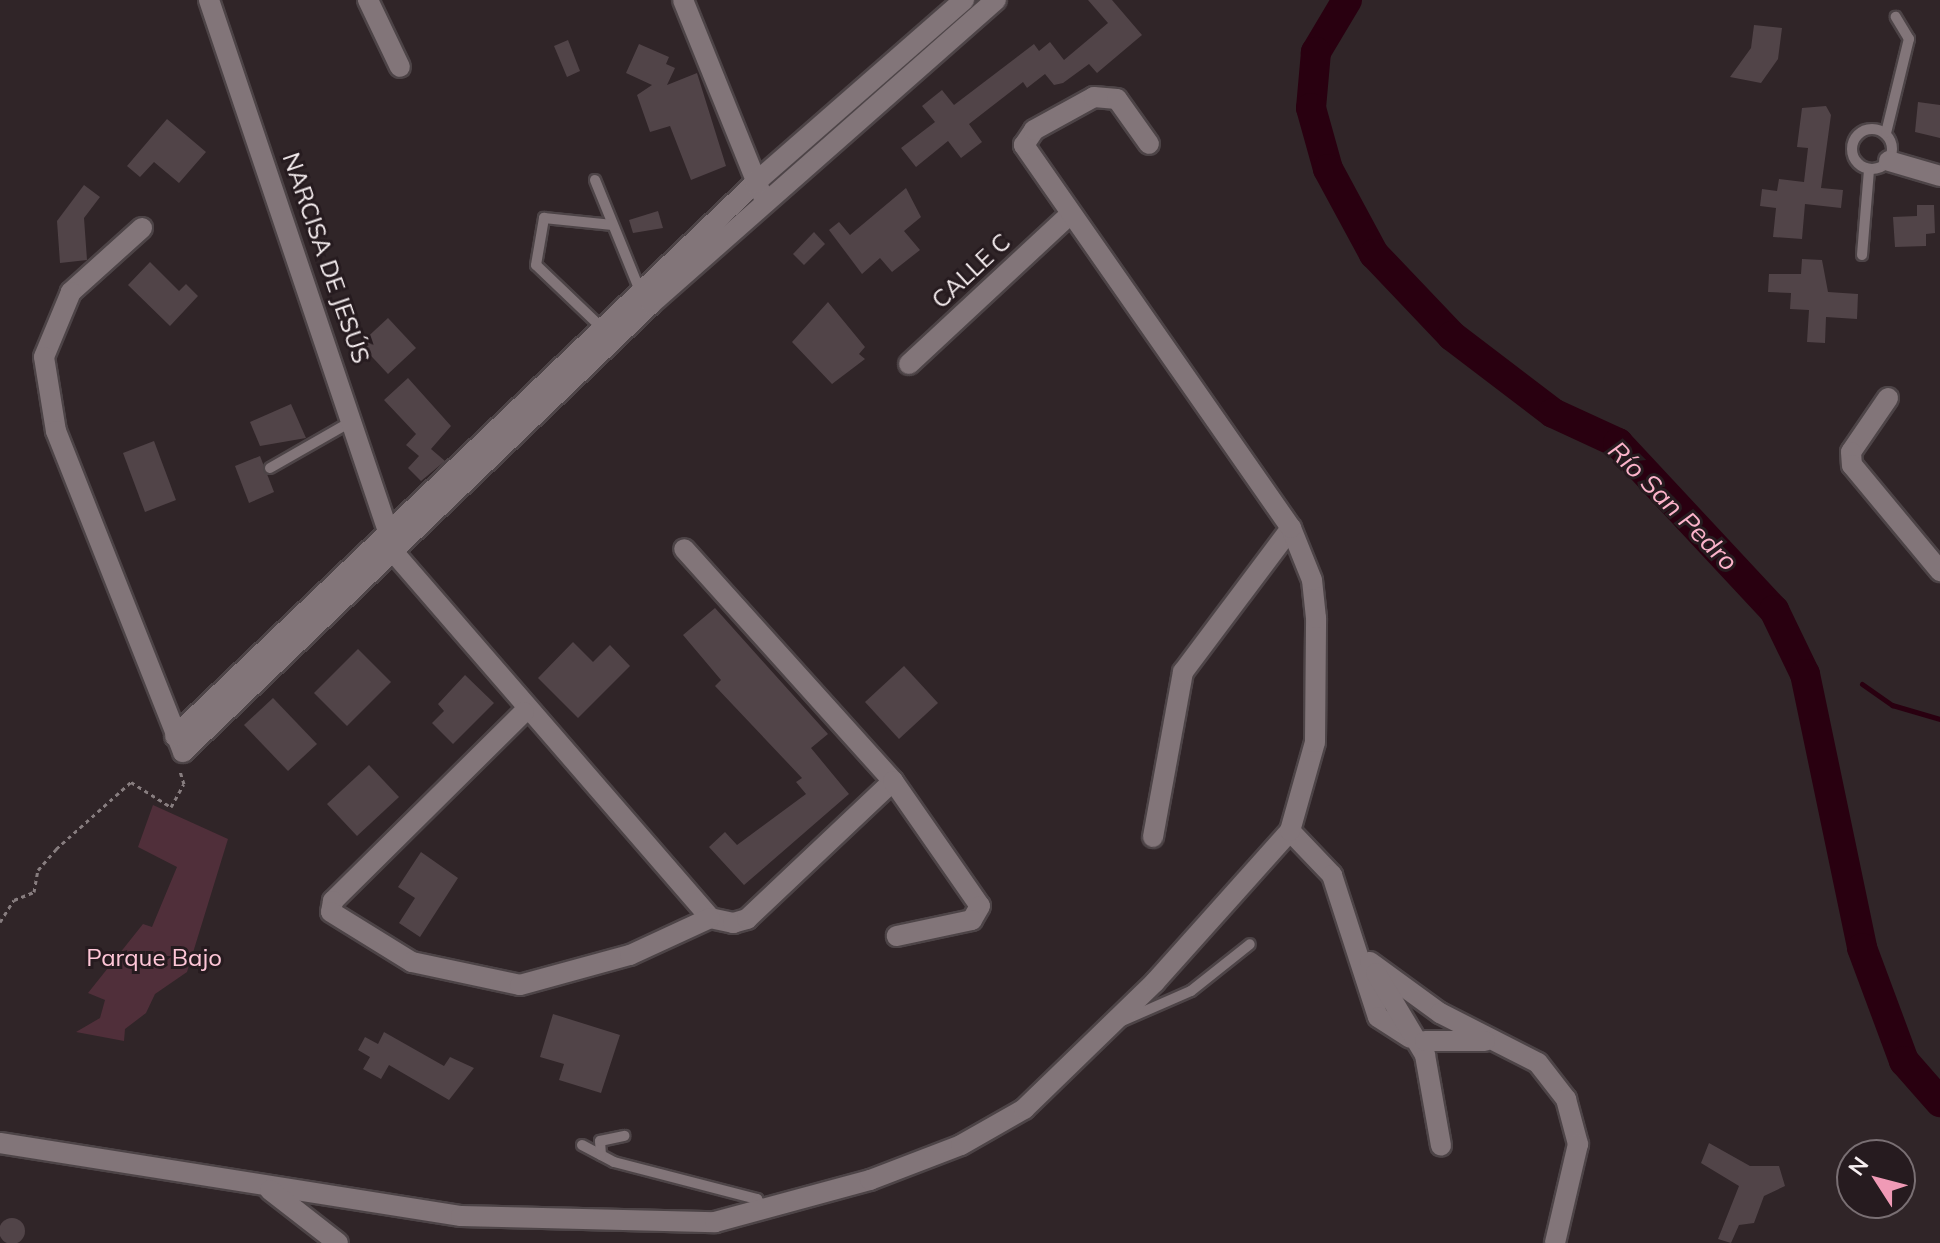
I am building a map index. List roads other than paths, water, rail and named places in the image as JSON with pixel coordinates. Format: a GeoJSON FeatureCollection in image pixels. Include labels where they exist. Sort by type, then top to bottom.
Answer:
{"type":"FeatureCollection","features":[{"type":"Feature","properties":{"kind":"street","name":"NARCISA DE JESÚS"},"geometry":{"type":"LineString","coordinates":[[209,0],[354,419],[396,555]]}},
{"type":"Feature","properties":{"kind":"street"},"geometry":{"type":"LineString","coordinates":[[368,0],[400,67]]}},
{"type":"Feature","properties":{"kind":"street"},"geometry":{"type":"LineString","coordinates":[[683,0],[760,192]]}},
{"type":"Feature","properties":{"kind":"street"},"geometry":{"type":"LineString","coordinates":[[179,744],[396,555],[646,298],[964,0]]}},
{"type":"Feature","properties":{"kind":"street"},"geometry":{"type":"LineString","coordinates":[[760,192],[996,0]]}},
{"type":"Feature","properties":{"kind":"street"},"geometry":{"type":"LineString","coordinates":[[0,1143],[270,1190],[461,1216],[715,1222],[763,1212],[961,1145],[1024,1109],[1114,1024],[1290,831],[1315,742],[1316,618],[1312,580],[1291,528],[1027,158],[1024,145],[1034,130],[1079,101],[1117,99],[1149,144]]}},
{"type":"Feature","properties":{"kind":"street"},"geometry":{"type":"LineString","coordinates":[[1889,161],[1940,176]]}},
{"type":"Feature","properties":{"kind":"street","name":"CALLE C"},"geometry":{"type":"LineString","coordinates":[[909,364],[1068,216]]}},
{"type":"Feature","properties":{"kind":"street"},"geometry":{"type":"LineString","coordinates":[[142,228],[71,292],[44,357],[56,431],[179,744]]}},
{"type":"Feature","properties":{"kind":"street"},"geometry":{"type":"LineString","coordinates":[[179,744],[602,328],[646,298]]}},
{"type":"Feature","properties":{"kind":"street"},"geometry":{"type":"LineString","coordinates":[[1888,398],[1851,452],[1852,465],[1940,571]]}},
{"type":"Feature","properties":{"kind":"street"},"geometry":{"type":"LineString","coordinates":[[1153,837],[1183,672],[1291,528]]}},
{"type":"Feature","properties":{"kind":"street"},"geometry":{"type":"LineString","coordinates":[[684,549],[893,781],[980,906],[972,920],[897,936]]}},
{"type":"Feature","properties":{"kind":"street"},"geometry":{"type":"LineString","coordinates":[[396,555],[524,712],[710,918]]}},
{"type":"Feature","properties":{"kind":"street"},"geometry":{"type":"LineString","coordinates":[[524,712],[333,901],[331,912],[412,962],[520,985],[630,955],[710,918],[747,919],[893,781]]}},
{"type":"Feature","properties":{"kind":"street"},"geometry":{"type":"LineString","coordinates":[[1290,831],[1332,875],[1358,943],[1378,1017],[1418,1039],[1489,1041]]}},
{"type":"Feature","properties":{"kind":"street"},"geometry":{"type":"LineString","coordinates":[[1358,943],[1425,1055],[1441,1146]]}},
{"type":"Feature","properties":{"kind":"street"},"geometry":{"type":"LineString","coordinates":[[1370,962],[1489,1041],[1538,1063],[1566,1099],[1578,1144],[1555,1243]]}},
{"type":"Feature","properties":{"kind":"street"},"geometry":{"type":"LineString","coordinates":[[270,1190],[338,1243]]}},
{"type":"Feature","properties":{"kind":"lane"},"geometry":{"type":"LineString","coordinates":[[1869,170],[1889,161],[1886,133],[1909,39],[1896,17]]}},
{"type":"Feature","properties":{"kind":"lane"},"geometry":{"type":"LineString","coordinates":[[1869,170],[1852,155],[1854,141],[1864,130],[1886,133]]}},
{"type":"Feature","properties":{"kind":"lane"},"geometry":{"type":"LineString","coordinates":[[1862,255],[1869,170]]}},
{"type":"Feature","properties":{"kind":"lane"},"geometry":{"type":"LineString","coordinates":[[595,180],[646,298]]}},
{"type":"Feature","properties":{"kind":"lane"},"geometry":{"type":"LineString","coordinates":[[602,328],[536,265],[544,218],[613,225]]}},
{"type":"Feature","properties":{"kind":"lane"},"geometry":{"type":"LineString","coordinates":[[270,468],[354,419]]}},
{"type":"Feature","properties":{"kind":"lane"},"geometry":{"type":"LineString","coordinates":[[1114,1024],[1191,991],[1250,944]]}},
{"type":"Feature","properties":{"kind":"lane"},"geometry":{"type":"LineString","coordinates":[[601,1155],[600,1141],[624,1136]]}},
{"type":"Feature","properties":{"kind":"lane"},"geometry":{"type":"LineString","coordinates":[[582,1145],[601,1155],[757,1199],[763,1212]]}},
{"type":"Feature","properties":{"kind":"waterway","name":"Río San Pedro"},"geometry":{"type":"LineString","coordinates":[[1347,0],[1316,52],[1311,108],[1328,169],[1374,254],[1452,336],[1553,413],[1618,443],[1774,610],[1805,674],[1862,948],[1904,1061],[1940,1102]]}},
{"type":"Feature","properties":{"kind":"waterway"},"geometry":{"type":"LineString","coordinates":[[1862,684],[1892,705],[1940,719]]}},
{"type":"Feature","properties":{"kind":"park label","name":"Parque Bajo"},"geometry":{"type":"Point","coordinates":[154,958]}}]}
